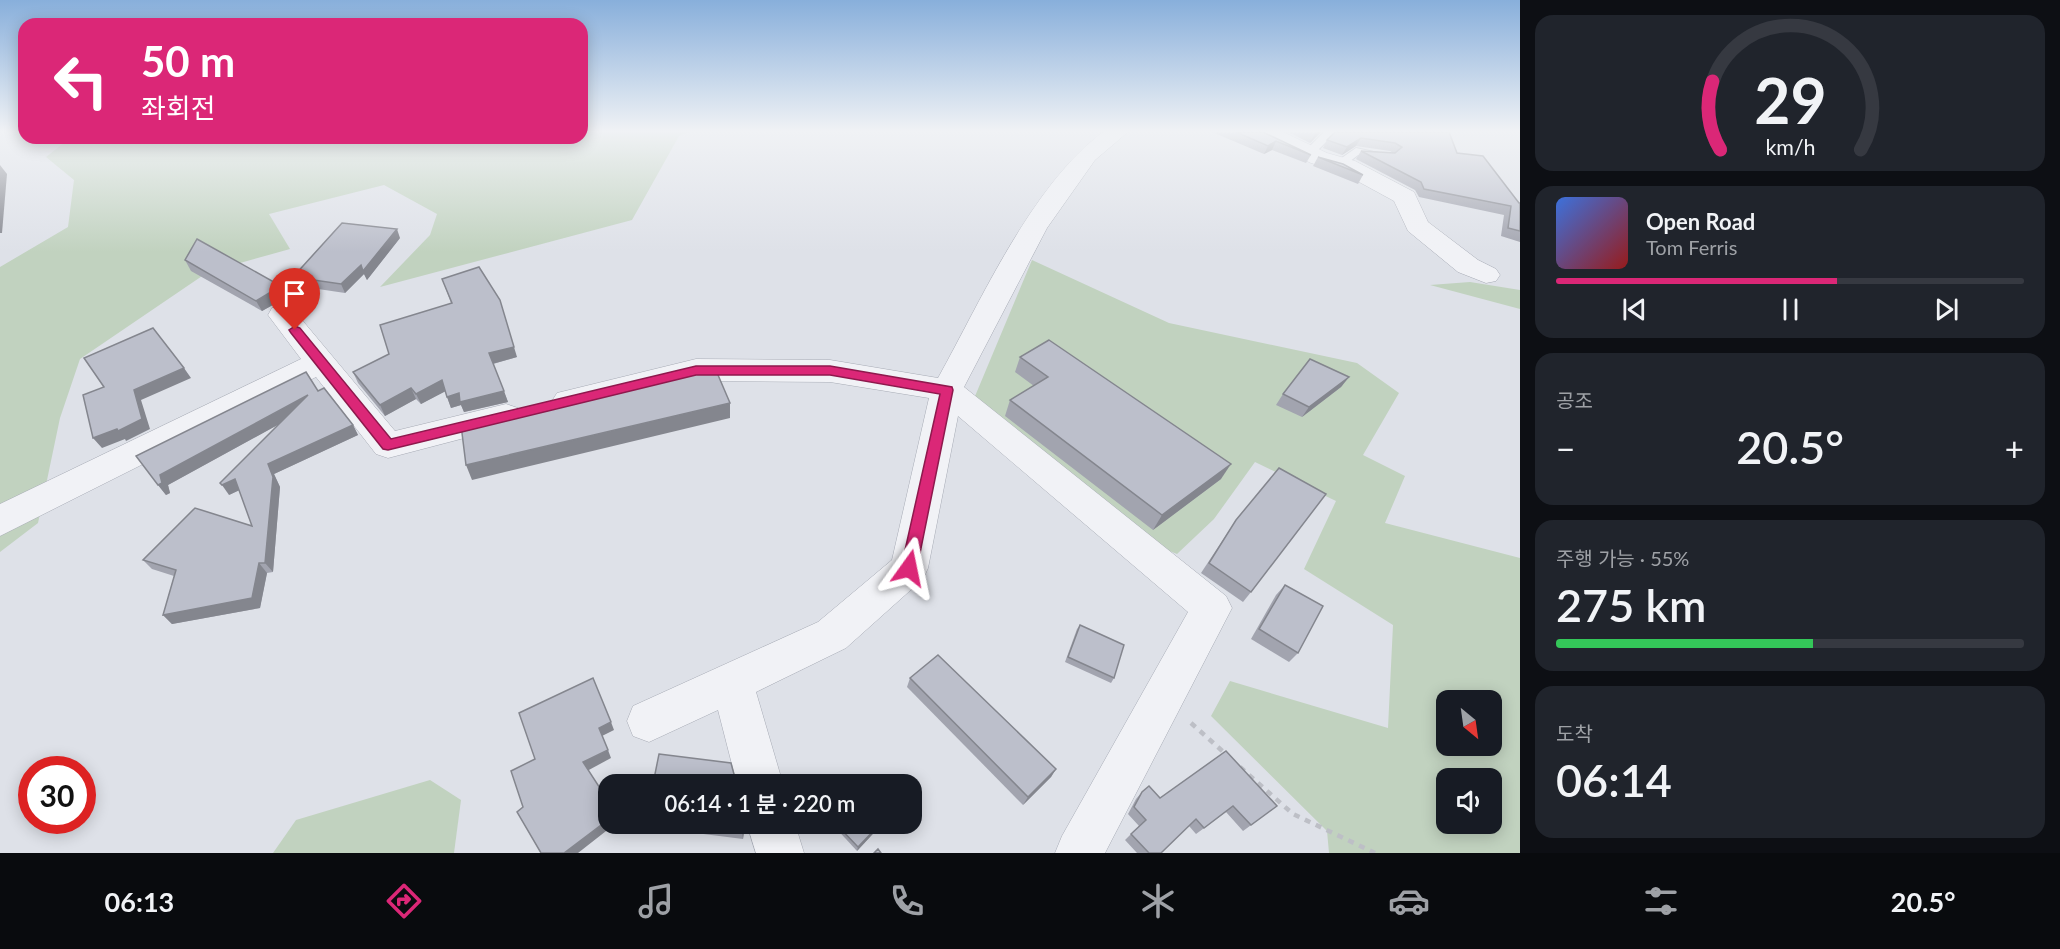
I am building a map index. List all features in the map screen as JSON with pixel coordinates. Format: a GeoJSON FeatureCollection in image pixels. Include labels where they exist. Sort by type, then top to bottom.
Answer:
{"type":"FeatureCollection","features":[{"type":"Feature","properties":{"kind":"street"},"geometry":{"type":"LineString","coordinates":[[649,721],[832,635],[909,568],[947,390],[1034,228],[1075,172]]}},
{"type":"Feature","properties":{"kind":"street"},"geometry":{"type":"LineString","coordinates":[[1355,172],[1405,197],[1417,226],[1468,266],[1486,275]]}},
{"type":"Feature","properties":{"kind":"street"},"geometry":{"type":"LineString","coordinates":[[282,315],[322,361],[388,445],[696,370],[830,371],[947,390],[1212,608],[1079,853]]}},
{"type":"Feature","properties":{"kind":"street"},"geometry":{"type":"LineString","coordinates":[[0,521],[322,361]]}},
{"type":"Feature","properties":{"kind":"street"},"geometry":{"type":"LineString","coordinates":[[731,681],[757,774]]}},
{"type":"Feature","properties":{"kind":"street"},"geometry":{"type":"LineString","coordinates":[[774,834],[780,853]]}},
{"type":"Feature","properties":{"kind":"path"},"geometry":{"type":"LineString","coordinates":[[1163,699],[1293,814],[1375,853]]}},
{"type":"Feature","properties":{"kind":"green space"},"geometry":{"type":"Polygon","coordinates":[[[64,172],[659,172],[632,220],[380,287],[430,235],[437,214],[384,185],[269,214],[290,249],[208,272],[80,359],[60,418],[38,523],[0,552],[0,267],[68,227],[74,180],[64,172]]]}},
{"type":"Feature","properties":{"kind":"green space"},"geometry":{"type":"Polygon","coordinates":[[[1032,260],[1169,323],[1357,363],[1399,393],[1363,455],[1405,476],[1385,523],[1520,558],[1520,853],[1329,853],[1327,831],[1211,716],[1230,681],[1388,728],[1393,625],[1304,569],[1336,501],[1255,462],[1214,519],[1177,554],[1157,546],[973,401],[1032,260]]]}},
{"type":"Feature","properties":{"kind":"green space"},"geometry":{"type":"Polygon","coordinates":[[[1470,282],[1520,290],[1520,309],[1430,285],[1470,282]]]}},
{"type":"Feature","properties":{"kind":"green space"},"geometry":{"type":"Polygon","coordinates":[[[430,780],[461,800],[454,853],[273,853],[296,820],[430,780]]]}},
{"type":"Feature","properties":{"kind":"building"},"geometry":{"type":"Polygon","coordinates":[[[1401,172],[1495,172],[1520,203],[1520,231],[1508,228],[1511,206],[1424,189],[1421,182],[1401,172]]]}},
{"type":"Feature","properties":{"kind":"building"},"geometry":{"type":"Polygon","coordinates":[[[342,223],[397,229],[363,271],[361,265],[341,284],[293,277],[342,223]]]}},
{"type":"Feature","properties":{"kind":"building"},"geometry":{"type":"Polygon","coordinates":[[[197,239],[281,286],[256,301],[185,260],[197,239]]]}},
{"type":"Feature","properties":{"kind":"building"},"geometry":{"type":"Polygon","coordinates":[[[479,267],[500,300],[514,347],[489,353],[504,391],[460,402],[459,393],[447,397],[442,380],[416,394],[411,388],[380,405],[353,372],[389,354],[380,325],[452,303],[442,279],[479,267]]]}},
{"type":"Feature","properties":{"kind":"building"},"geometry":{"type":"Polygon","coordinates":[[[153,328],[184,368],[134,390],[142,419],[118,431],[117,429],[93,438],[83,395],[104,387],[84,358],[153,328]]]}},
{"type":"Feature","properties":{"kind":"building"},"geometry":{"type":"Polygon","coordinates":[[[1049,340],[1231,464],[1162,515],[1010,400],[1048,377],[1020,357],[1049,340]]]}},
{"type":"Feature","properties":{"kind":"building"},"geometry":{"type":"Polygon","coordinates":[[[1310,359],[1349,377],[1309,407],[1283,394],[1310,359]]]}},
{"type":"Feature","properties":{"kind":"building"},"geometry":{"type":"Polygon","coordinates":[[[715,368],[730,403],[466,465],[461,425],[715,368]]]}},
{"type":"Feature","properties":{"kind":"building"},"geometry":{"type":"Polygon","coordinates":[[[306,372],[318,391],[324,388],[353,425],[268,464],[273,477],[265,563],[259,563],[252,598],[163,615],[176,570],[143,560],[195,508],[252,526],[235,479],[222,485],[220,483],[308,395],[160,475],[162,483],[158,485],[136,456],[306,372]]]}},
{"type":"Feature","properties":{"kind":"building"},"geometry":{"type":"Polygon","coordinates":[[[1279,468],[1326,494],[1251,592],[1209,563],[1236,520],[1279,468]]]}},
{"type":"Feature","properties":{"kind":"building"},"geometry":{"type":"Polygon","coordinates":[[[1285,585],[1323,606],[1298,653],[1259,629],[1285,585]]]}},
{"type":"Feature","properties":{"kind":"building"},"geometry":{"type":"Polygon","coordinates":[[[1080,625],[1124,645],[1114,678],[1068,657],[1080,625]]]}},
{"type":"Feature","properties":{"kind":"building"},"geometry":{"type":"Polygon","coordinates":[[[938,655],[1056,769],[1028,797],[910,678],[938,655]]]}},
{"type":"Feature","properties":{"kind":"building"},"geometry":{"type":"Polygon","coordinates":[[[593,678],[611,722],[599,728],[608,750],[583,762],[598,785],[598,827],[564,853],[541,853],[517,812],[523,807],[511,771],[535,759],[519,713],[593,678]]]}},
{"type":"Feature","properties":{"kind":"building"},"geometry":{"type":"Polygon","coordinates":[[[1226,751],[1277,806],[1251,825],[1233,806],[1204,828],[1196,819],[1161,853],[1149,853],[1131,834],[1146,820],[1134,807],[1142,792],[1149,786],[1160,798],[1226,751]]]}},
{"type":"Feature","properties":{"kind":"building"},"geometry":{"type":"Polygon","coordinates":[[[659,754],[731,763],[734,774],[655,774],[659,754]]]}},
{"type":"Feature","properties":{"kind":"building"},"geometry":{"type":"Polygon","coordinates":[[[846,834],[870,834],[858,847],[846,834]]]}},
{"type":"Feature","properties":{"kind":"route"},"geometry":{"type":"LineString","coordinates":[[295,330],[388,445],[696,370],[830,371],[947,390],[909,568]]}}]}
